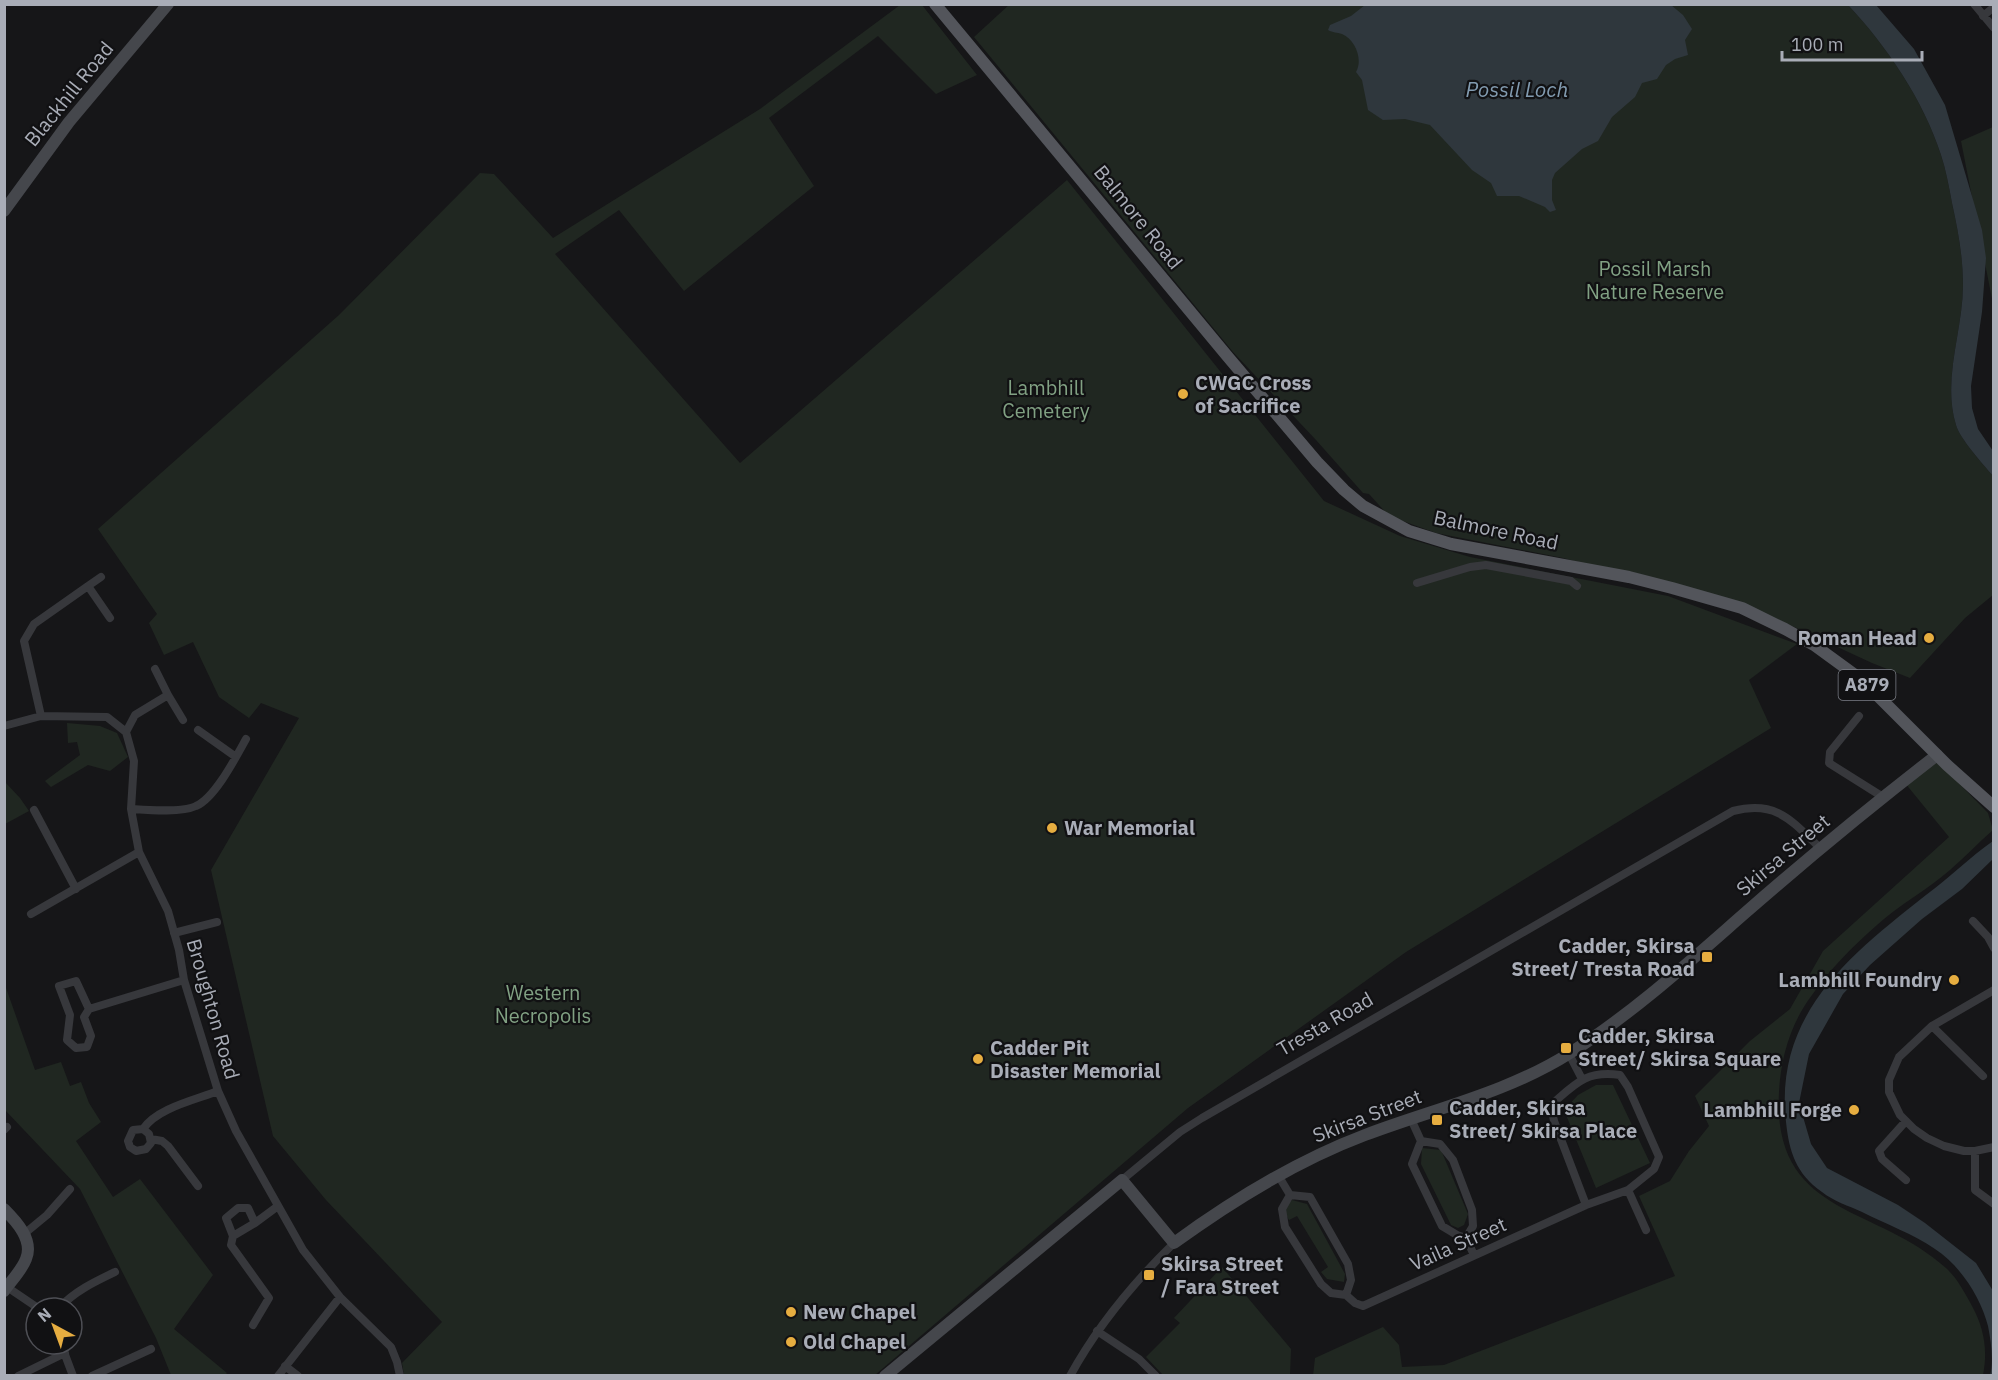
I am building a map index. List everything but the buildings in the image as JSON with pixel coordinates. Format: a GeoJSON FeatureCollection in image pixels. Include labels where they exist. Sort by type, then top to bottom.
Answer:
{"type":"FeatureCollection","features":[{"type":"Feature","properties":{"kind":"main road","name":"Balmore Road"},"geometry":{"type":"LineString","coordinates":[[935,4],[1235,366],[1317,462],[1363,506],[1409,531],[1451,544],[1629,577],[1742,608],[1785,629],[1840,662],[1862,680],[1937,755],[1994,807]]}},
{"type":"Feature","properties":{"kind":"street","name":"Blackhill Road"},"geometry":{"type":"LineString","coordinates":[[4,211],[69,122],[168,4]]}},
{"type":"Feature","properties":{"kind":"street"},"geometry":{"type":"LineString","coordinates":[[1974,4],[1994,28]]}},
{"type":"Feature","properties":{"kind":"street"},"geometry":{"type":"LineString","coordinates":[[1983,16],[1994,8]]}},
{"type":"Feature","properties":{"kind":"street"},"geometry":{"type":"LineString","coordinates":[[1418,583],[1470,567],[1486,565],[1571,581],[1577,586]]}},
{"type":"Feature","properties":{"kind":"street"},"geometry":{"type":"LineString","coordinates":[[41,716],[24,640],[34,624],[101,577]]}},
{"type":"Feature","properties":{"kind":"street"},"geometry":{"type":"LineString","coordinates":[[88,586],[110,618]]}},
{"type":"Feature","properties":{"kind":"street"},"geometry":{"type":"LineString","coordinates":[[155,669],[183,720]]}},
{"type":"Feature","properties":{"kind":"street"},"geometry":{"type":"LineString","coordinates":[[4,726],[41,716],[107,717],[126,732],[135,715],[168,695]]}},
{"type":"Feature","properties":{"kind":"street"},"geometry":{"type":"LineString","coordinates":[[1859,716],[1830,752],[1829,763],[1883,797]]}},
{"type":"Feature","properties":{"kind":"street"},"geometry":{"type":"LineString","coordinates":[[198,730],[236,757]]}},
{"type":"Feature","properties":{"kind":"street","name":"Broughton Road"},"geometry":{"type":"LineString","coordinates":[[126,732],[134,761],[131,809],[139,852],[168,911],[184,980],[218,1091],[236,1131],[303,1250],[340,1296],[391,1347],[400,1376]]}},
{"type":"Feature","properties":{"kind":"street"},"geometry":{"type":"LineString","coordinates":[[131,809],[167,810],[196,806],[216,788],[246,739]]}},
{"type":"Feature","properties":{"kind":"street","name":"Skirsa Street"},"geometry":{"type":"LineString","coordinates":[[1070,1376],[1097,1331],[1137,1280],[1173,1243],[1199,1224],[1278,1174],[1329,1149],[1484,1094],[1569,1054],[1664,984],[1820,848],[1937,755]]}},
{"type":"Feature","properties":{"kind":"street","name":"Tresta Road"},"geometry":{"type":"LineString","coordinates":[[885,1376],[1180,1132],[1733,811],[1751,807],[1768,809],[1792,821],[1820,848]]}},
{"type":"Feature","properties":{"kind":"street"},"geometry":{"type":"LineString","coordinates":[[34,810],[76,890]]}},
{"type":"Feature","properties":{"kind":"street"},"geometry":{"type":"LineString","coordinates":[[31,914],[139,852]]}},
{"type":"Feature","properties":{"kind":"street"},"geometry":{"type":"LineString","coordinates":[[1973,921],[1988,937],[1994,948]]}},
{"type":"Feature","properties":{"kind":"street"},"geometry":{"type":"LineString","coordinates":[[174,933],[217,922]]}},
{"type":"Feature","properties":{"kind":"street"},"geometry":{"type":"LineString","coordinates":[[88,1009],[75,981],[59,986],[70,1015],[67,1040],[76,1048],[87,1047],[91,1036],[84,1017],[88,1009],[184,980]]}},
{"type":"Feature","properties":{"kind":"street"},"geometry":{"type":"LineString","coordinates":[[1994,990],[1932,1026],[1899,1057],[1889,1080],[1889,1092],[1900,1115],[1914,1129],[1944,1146],[1975,1151],[1994,1147]]}},
{"type":"Feature","properties":{"kind":"street"},"geometry":{"type":"LineString","coordinates":[[1932,1026],[1983,1076]]}},
{"type":"Feature","properties":{"kind":"street"},"geometry":{"type":"LineString","coordinates":[[1569,1054],[1582,1078],[1551,1105],[1554,1121],[1587,1205]]}},
{"type":"Feature","properties":{"kind":"street","name":"Vaila Street"},"geometry":{"type":"LineString","coordinates":[[1290,1195],[1282,1209],[1285,1227],[1321,1284],[1331,1293],[1346,1295],[1355,1303],[1363,1306],[1587,1205],[1628,1190],[1654,1169],[1659,1157],[1628,1087],[1620,1075],[1602,1072],[1582,1078]]}},
{"type":"Feature","properties":{"kind":"street"},"geometry":{"type":"LineString","coordinates":[[143,1129],[147,1122],[158,1114],[218,1091]]}},
{"type":"Feature","properties":{"kind":"street"},"geometry":{"type":"LineString","coordinates":[[1411,1119],[1421,1140],[1412,1164],[1442,1226],[1466,1238],[1474,1255]]}},
{"type":"Feature","properties":{"kind":"street"},"geometry":{"type":"LineString","coordinates":[[1906,1121],[1879,1151],[1882,1159],[1906,1180]]}},
{"type":"Feature","properties":{"kind":"street"},"geometry":{"type":"LineString","coordinates":[[135,1129],[143,1129],[151,1139],[149,1146],[143,1151],[136,1151],[130,1147],[128,1141],[130,1133],[135,1129]]}},
{"type":"Feature","properties":{"kind":"street"},"geometry":{"type":"LineString","coordinates":[[151,1139],[162,1141],[168,1146],[198,1186]]}},
{"type":"Feature","properties":{"kind":"street"},"geometry":{"type":"LineString","coordinates":[[1421,1140],[1440,1144],[1453,1160],[1472,1210],[1473,1226],[1466,1238]]}},
{"type":"Feature","properties":{"kind":"street"},"geometry":{"type":"LineString","coordinates":[[1975,1151],[1975,1190],[1994,1204]]}},
{"type":"Feature","properties":{"kind":"street"},"geometry":{"type":"LineString","coordinates":[[1278,1174],[1290,1195],[1310,1197],[1338,1246],[1348,1264],[1351,1280],[1346,1295]]}},
{"type":"Feature","properties":{"kind":"street"},"geometry":{"type":"LineString","coordinates":[[1122,1180],[1173,1243]]}},
{"type":"Feature","properties":{"kind":"street"},"geometry":{"type":"LineString","coordinates":[[24,1234],[47,1215],[70,1189]]}},
{"type":"Feature","properties":{"kind":"street"},"geometry":{"type":"LineString","coordinates":[[1628,1190],[1646,1230]]}},
{"type":"Feature","properties":{"kind":"street"},"geometry":{"type":"LineString","coordinates":[[233,1236],[278,1206]]}},
{"type":"Feature","properties":{"kind":"street"},"geometry":{"type":"LineString","coordinates":[[253,1325],[268,1298],[231,1245],[233,1236],[226,1218],[238,1208],[248,1208],[255,1223]]}},
{"type":"Feature","properties":{"kind":"street"},"geometry":{"type":"LineString","coordinates":[[4,1209],[21,1225],[27,1258],[6,1289],[24,1300]]}},
{"type":"Feature","properties":{"kind":"street"},"geometry":{"type":"LineString","coordinates":[[70,1296],[92,1282],[115,1272]]}},
{"type":"Feature","properties":{"kind":"street"},"geometry":{"type":"LineString","coordinates":[[278,1376],[340,1296]]}},
{"type":"Feature","properties":{"kind":"street"},"geometry":{"type":"LineString","coordinates":[[1097,1331],[1139,1359],[1156,1376]]}},
{"type":"Feature","properties":{"kind":"street"},"geometry":{"type":"LineString","coordinates":[[92,1376],[151,1348]]}},
{"type":"Feature","properties":{"kind":"street"},"geometry":{"type":"LineString","coordinates":[[18,1376],[58,1356]]}},
{"type":"Feature","properties":{"kind":"street"},"geometry":{"type":"LineString","coordinates":[[65,1356],[73,1376]]}},
{"type":"Feature","properties":{"kind":"street"},"geometry":{"type":"LineString","coordinates":[[285,1366],[298,1376]]}},
{"type":"Feature","properties":{"kind":"green space","name":"Possil Marsh Nature Reserve"},"geometry":{"type":"Polygon","coordinates":[[[1010,4],[1848,5],[1890,56],[1914,94],[1934,135],[1946,173],[1958,233],[1963,275],[1962,302],[1952,373],[1952,408],[1958,431],[1993,476],[1993,595],[1965,618],[1910,678],[1753,608],[1563,558],[1436,533],[1389,516],[1369,494],[1363,493],[1233,352],[974,37],[1010,4]]]}},
{"type":"Feature","properties":{"kind":"green space"},"geometry":{"type":"Polygon","coordinates":[[[900,5],[922,5],[977,75],[936,94],[878,36],[769,118],[814,186],[684,291],[619,210],[555,254],[740,463],[1067,180],[1324,501],[1400,536],[1470,557],[1668,596],[1797,644],[1749,680],[1771,728],[1406,952],[1188,1108],[875,1375],[404,1375],[402,1363],[442,1322],[326,1200],[273,1136],[211,870],[299,718],[261,703],[249,718],[219,697],[193,642],[164,655],[149,623],[157,614],[98,529],[339,315],[480,173],[494,174],[553,238],[760,109],[900,5]]]}},
{"type":"Feature","properties":{"kind":"green space"},"geometry":{"type":"Polygon","coordinates":[[[1993,127],[1993,304],[1961,141],[1993,127]]]}},
{"type":"Feature","properties":{"kind":"green space"},"geometry":{"type":"Polygon","coordinates":[[[67,723],[100,726],[117,733],[128,757],[110,771],[88,765],[51,787],[45,781],[80,755],[77,742],[68,743],[67,723]]]}},
{"type":"Feature","properties":{"kind":"green space"},"geometry":{"type":"Polygon","coordinates":[[[1936,760],[1988,813],[1993,830],[1941,877],[1868,933],[1834,967],[1812,995],[1798,1017],[1788,1040],[1782,1066],[1779,1092],[1781,1133],[1792,1163],[1810,1186],[1834,1203],[1918,1247],[1954,1276],[1972,1306],[1982,1331],[1985,1348],[1983,1375],[1313,1376],[1315,1358],[1383,1327],[1399,1345],[1402,1367],[1444,1365],[1675,1276],[1639,1196],[1670,1181],[1689,1151],[1709,1126],[1695,1096],[1750,1041],[1790,1009],[1823,951],[1949,837],[1905,783],[1936,760]]]}},
{"type":"Feature","properties":{"kind":"green space"},"geometry":{"type":"Polygon","coordinates":[[[5,782],[29,811],[5,824],[5,782]]]}},
{"type":"Feature","properties":{"kind":"green space"},"geometry":{"type":"Polygon","coordinates":[[[5,985],[35,1070],[61,1062],[70,1086],[81,1082],[89,1103],[101,1122],[76,1141],[113,1197],[140,1179],[213,1275],[174,1329],[227,1373],[225,1375],[171,1375],[156,1338],[80,1189],[5,1110],[5,985]]]}},
{"type":"Feature","properties":{"kind":"green space"},"geometry":{"type":"Polygon","coordinates":[[[1596,1085],[1613,1085],[1650,1163],[1596,1188],[1564,1110],[1578,1095],[1596,1085]]]}},
{"type":"Feature","properties":{"kind":"green space"},"geometry":{"type":"Polygon","coordinates":[[[1422,1148],[1441,1150],[1468,1214],[1464,1225],[1458,1228],[1451,1225],[1421,1164],[1422,1148]]]}},
{"type":"Feature","properties":{"kind":"green space"},"geometry":{"type":"Polygon","coordinates":[[[1292,1200],[1307,1204],[1345,1274],[1344,1282],[1327,1279],[1321,1272],[1328,1267],[1297,1216],[1289,1220],[1285,1213],[1286,1207],[1292,1200]]]}},
{"type":"Feature","properties":{"kind":"green space"},"geometry":{"type":"Polygon","coordinates":[[[1222,1267],[1291,1349],[1290,1375],[1163,1375],[1146,1357],[1180,1323],[1174,1318],[1222,1267]]]}},
{"type":"Feature","properties":{"kind":"water","name":"Possil Loch"},"geometry":{"type":"Polygon","coordinates":[[[1365,5],[1671,5],[1683,15],[1692,29],[1685,40],[1688,55],[1666,65],[1657,79],[1642,83],[1635,97],[1612,117],[1598,141],[1582,149],[1555,173],[1552,180],[1552,200],[1556,210],[1550,212],[1545,207],[1519,196],[1497,196],[1491,183],[1472,170],[1430,125],[1405,119],[1383,120],[1368,110],[1362,80],[1356,72],[1359,62],[1354,45],[1342,34],[1328,30],[1330,25],[1351,16],[1365,5]]]}},
{"type":"Feature","properties":{"kind":"water"},"geometry":{"type":"Polygon","coordinates":[[[1848,5],[1876,5],[1914,49],[1945,105],[1982,230],[1986,258],[1982,312],[1971,386],[1972,408],[1978,429],[1993,451],[1993,476],[1958,431],[1952,408],[1952,373],[1962,302],[1963,275],[1958,233],[1943,161],[1925,114],[1914,94],[1890,56],[1848,5]]]}},
{"type":"Feature","properties":{"kind":"water"},"geometry":{"type":"Polygon","coordinates":[[[1993,841],[1993,859],[1962,889],[1922,919],[1870,965],[1843,994],[1809,1054],[1799,1103],[1811,1144],[1827,1168],[1898,1205],[1976,1263],[1993,1291],[1994,1375],[1990,1376],[1992,1351],[1985,1315],[1975,1294],[1953,1264],[1918,1239],[1826,1195],[1813,1185],[1800,1170],[1787,1133],[1785,1084],[1792,1049],[1805,1019],[1823,990],[1870,941],[1993,841]]]}},
{"type":"Feature","properties":{"kind":"place","name":"CWGC Cross of Sacrifice"},"geometry":{"type":"Point","coordinates":[1183,394]}},
{"type":"Feature","properties":{"kind":"place","name":"Roman Head"},"geometry":{"type":"Point","coordinates":[1929,638]}},
{"type":"Feature","properties":{"kind":"place","name":"War Memorial"},"geometry":{"type":"Point","coordinates":[1052,828]}},
{"type":"Feature","properties":{"kind":"place","name":"Cadder, Skirsa Street/ Tresta Road"},"geometry":{"type":"Point","coordinates":[1707,957]}},
{"type":"Feature","properties":{"kind":"place","name":"Lambhill Foundry"},"geometry":{"type":"Point","coordinates":[1954,980]}},
{"type":"Feature","properties":{"kind":"place","name":"Cadder, Skirsa Street/ Skirsa Square"},"geometry":{"type":"Point","coordinates":[1566,1048]}},
{"type":"Feature","properties":{"kind":"place","name":"Cadder Pit Disaster Memorial"},"geometry":{"type":"Point","coordinates":[978,1059]}},
{"type":"Feature","properties":{"kind":"place","name":"Lambhill Forge"},"geometry":{"type":"Point","coordinates":[1854,1110]}},
{"type":"Feature","properties":{"kind":"place","name":"Cadder, Skirsa Street/ Skirsa Place"},"geometry":{"type":"Point","coordinates":[1437,1120]}},
{"type":"Feature","properties":{"kind":"place","name":"Skirsa Street / Fara Street"},"geometry":{"type":"Point","coordinates":[1149,1275]}},
{"type":"Feature","properties":{"kind":"place","name":"New Chapel"},"geometry":{"type":"Point","coordinates":[791,1312]}},
{"type":"Feature","properties":{"kind":"place","name":"Old Chapel"},"geometry":{"type":"Point","coordinates":[791,1342]}},
{"type":"Feature","properties":{"kind":"park label","name":"Lambhill Cemetery"},"geometry":{"type":"Point","coordinates":[1046,400]}},
{"type":"Feature","properties":{"kind":"park label","name":"Western Necropolis"},"geometry":{"type":"Point","coordinates":[543,1004]}}]}
